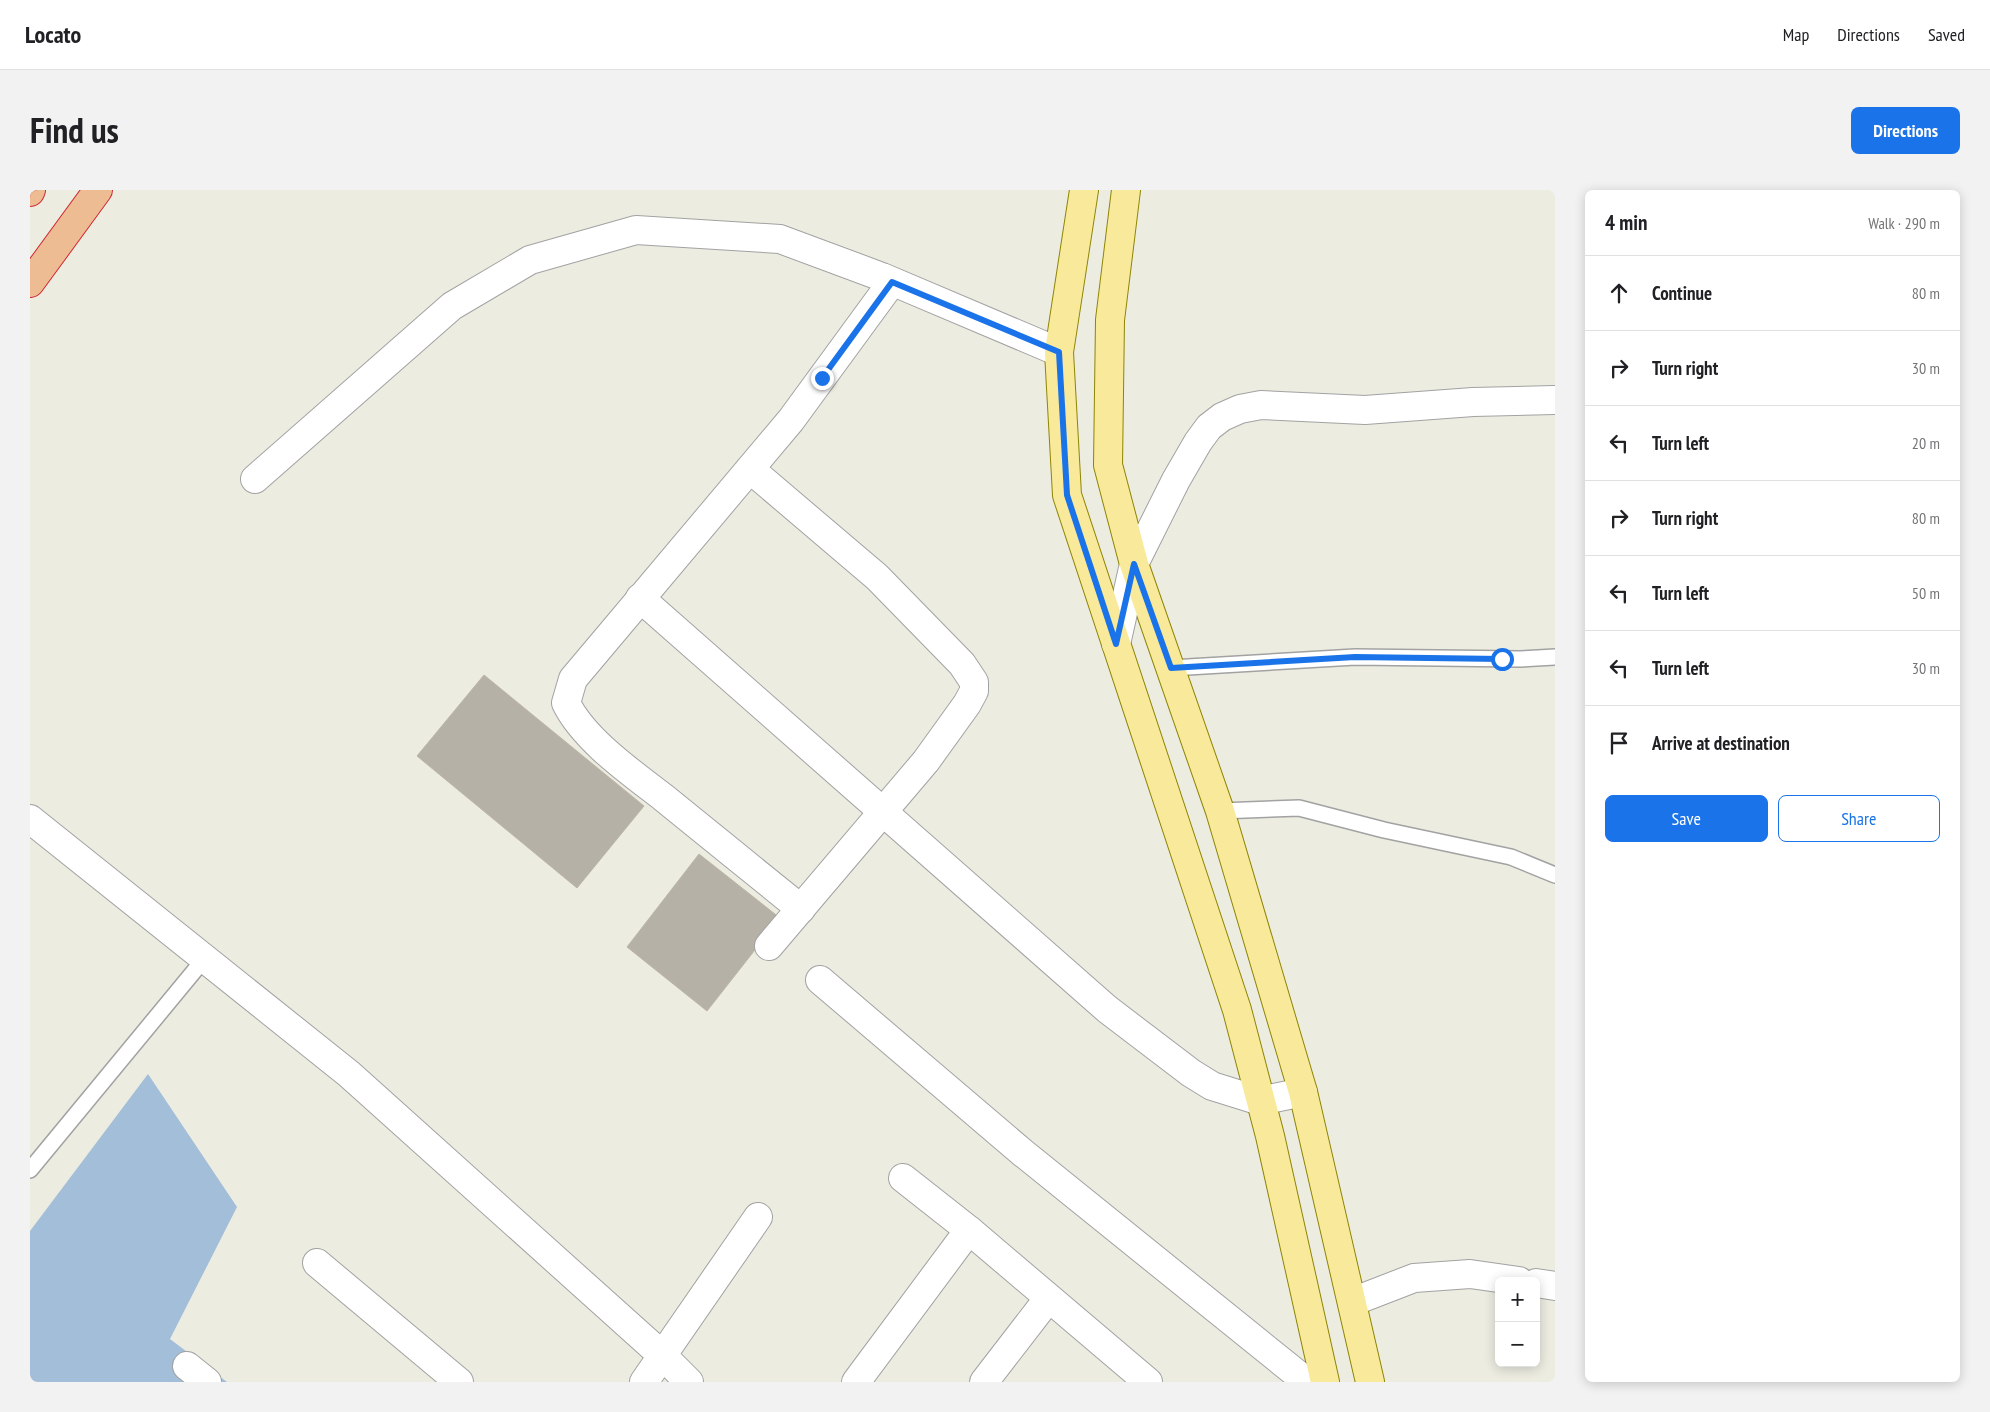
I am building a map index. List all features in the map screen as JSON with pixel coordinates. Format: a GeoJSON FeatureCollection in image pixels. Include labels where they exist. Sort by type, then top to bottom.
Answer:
{"type":"FeatureCollection","features":[{"type":"Feature","properties":{"kind":"highway"},"geometry":{"type":"LineString","coordinates":[[30,283],[98,190]]}},
{"type":"Feature","properties":{"kind":"main road"},"geometry":{"type":"LineString","coordinates":[[1084,190],[1059,352],[1067,495],[1238,1010],[1325,1382]]}},
{"type":"Feature","properties":{"kind":"main road"},"geometry":{"type":"LineString","coordinates":[[1126,190],[1110,320],[1108,465],[1134,564],[1220,811],[1303,1092],[1370,1382]]}},
{"type":"Feature","properties":{"kind":"street"},"geometry":{"type":"LineString","coordinates":[[255,479],[452,306],[530,260],[636,230],[780,239],[892,282],[1059,352]]}},
{"type":"Feature","properties":{"kind":"street"},"geometry":{"type":"LineString","coordinates":[[801,909],[589,735],[572,716],[566,703],[572,679],[791,420],[892,282]]}},
{"type":"Feature","properties":{"kind":"street"},"geometry":{"type":"LineString","coordinates":[[1116,644],[1134,564],[1176,480],[1198,442],[1209,427],[1222,417],[1240,409],[1261,405],[1365,410],[1473,402],[1555,400]]}},
{"type":"Feature","properties":{"kind":"street"},"geometry":{"type":"LineString","coordinates":[[750,469],[877,577],[962,664],[974,682],[974,691],[967,704],[926,761],[768,946]]}},
{"type":"Feature","properties":{"kind":"street"},"geometry":{"type":"LineString","coordinates":[[640,598],[1107,1009],[1191,1073],[1212,1086],[1260,1102],[1303,1092]]}},
{"type":"Feature","properties":{"kind":"street"},"geometry":{"type":"LineString","coordinates":[[30,819],[349,1074],[663,1356],[689,1382]]}},
{"type":"Feature","properties":{"kind":"street"},"geometry":{"type":"LineString","coordinates":[[820,980],[1023,1153],[1307,1382]]}},
{"type":"Feature","properties":{"kind":"street"},"geometry":{"type":"LineString","coordinates":[[903,1178],[969,1230],[1148,1382]]}},
{"type":"Feature","properties":{"kind":"street"},"geometry":{"type":"LineString","coordinates":[[644,1382],[758,1217]]}},
{"type":"Feature","properties":{"kind":"street"},"geometry":{"type":"LineString","coordinates":[[856,1382],[969,1230]]}},
{"type":"Feature","properties":{"kind":"street"},"geometry":{"type":"LineString","coordinates":[[317,1264],[459,1382]]}},
{"type":"Feature","properties":{"kind":"street"},"geometry":{"type":"LineString","coordinates":[[1352,1302],[1414,1278],[1470,1274],[1495,1278]]}},
{"type":"Feature","properties":{"kind":"street"},"geometry":{"type":"LineString","coordinates":[[1540,1284],[1555,1286]]}},
{"type":"Feature","properties":{"kind":"street"},"geometry":{"type":"LineString","coordinates":[[984,1382],[1048,1299]]}},
{"type":"Feature","properties":{"kind":"lane"},"geometry":{"type":"LineString","coordinates":[[1171,668],[1355,657],[1520,659],[1555,657]]}},
{"type":"Feature","properties":{"kind":"lane"},"geometry":{"type":"LineString","coordinates":[[1220,811],[1299,808],[1384,830],[1511,857],[1555,875]]}},
{"type":"Feature","properties":{"kind":"lane"},"geometry":{"type":"LineString","coordinates":[[30,1170],[204,958]]}},
{"type":"Feature","properties":{"kind":"water"},"geometry":{"type":"Polygon","coordinates":[[[148,1074],[237,1207],[170,1339],[227,1382],[30,1382],[30,1231],[148,1074]]]}},
{"type":"Feature","properties":{"kind":"building"},"geometry":{"type":"Polygon","coordinates":[[[484,675],[644,806],[577,888],[417,756],[484,675]]]}},
{"type":"Feature","properties":{"kind":"building"},"geometry":{"type":"Polygon","coordinates":[[[699,854],[780,918],[707,1011],[627,947],[699,854]]]}},
{"type":"Feature","properties":{"kind":"route"},"geometry":{"type":"LineString","coordinates":[[822,378],[892,282],[1059,352],[1067,495],[1116,644],[1134,564],[1171,668],[1355,657],[1502,659]]}}]}
